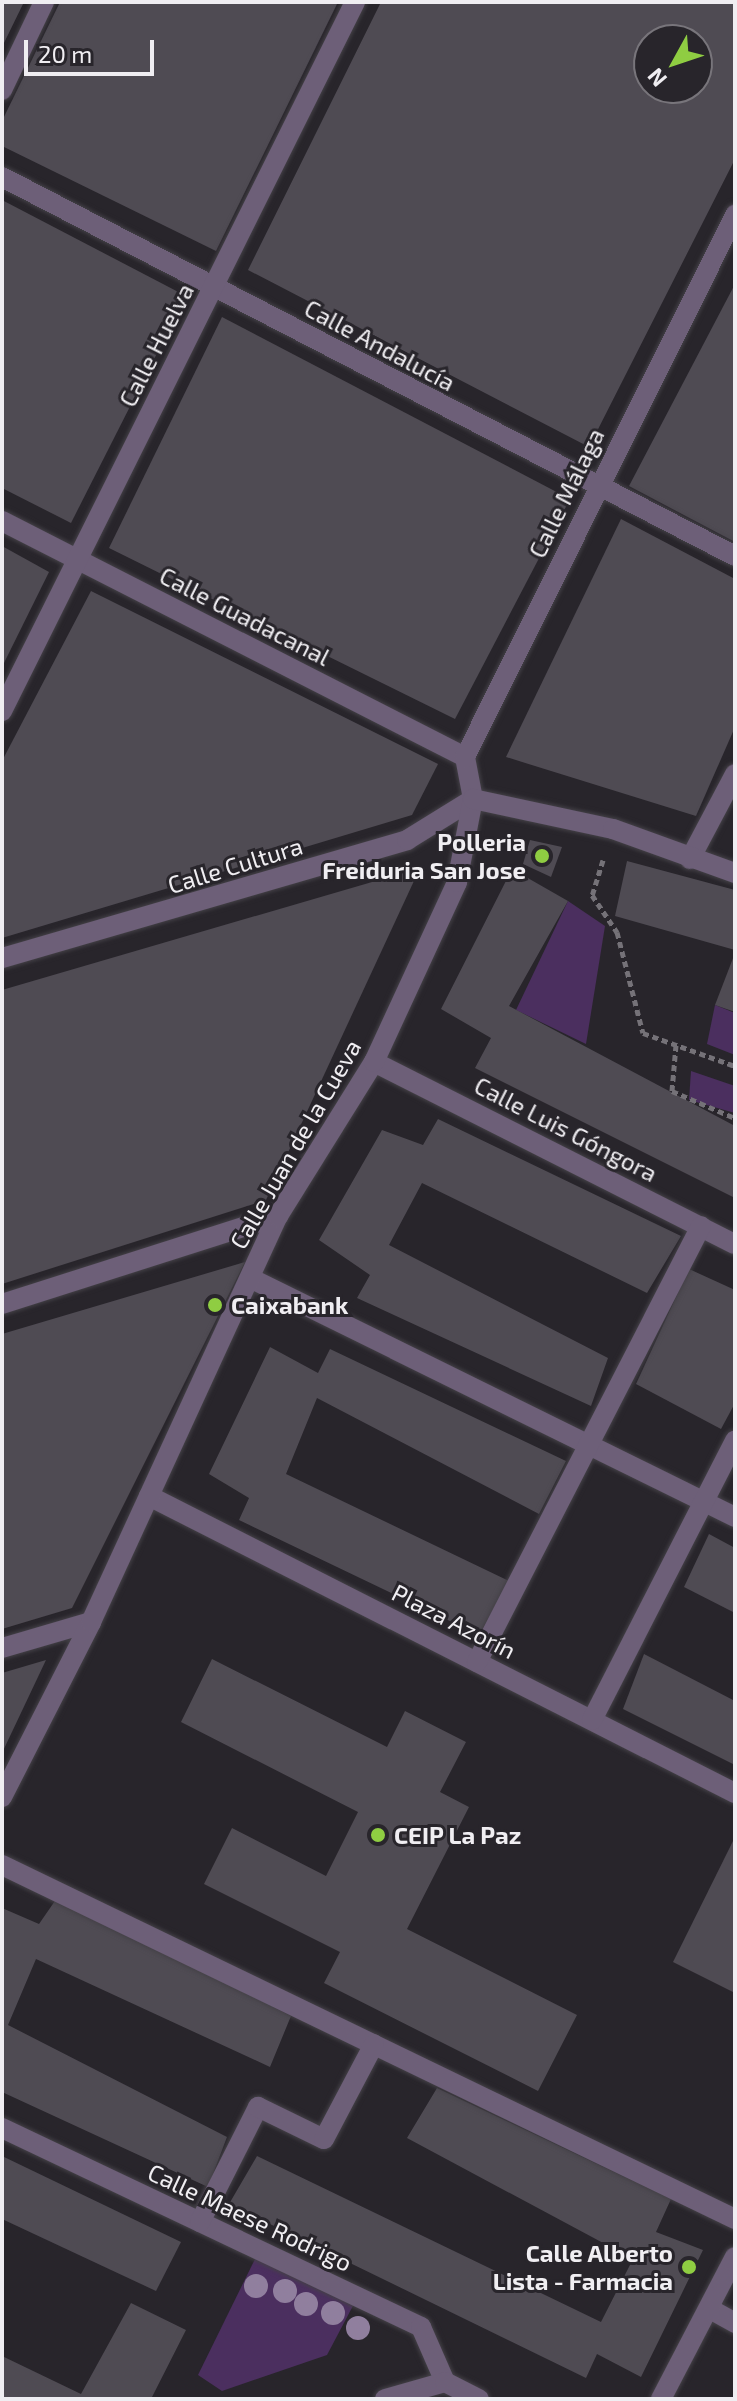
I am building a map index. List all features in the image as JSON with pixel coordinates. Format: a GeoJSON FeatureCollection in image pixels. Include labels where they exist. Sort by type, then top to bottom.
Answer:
{"type":"FeatureCollection","features":[{"type":"Feature","properties":{"kind":"street"},"geometry":{"type":"LineString","coordinates":[[2,90],[44,2]]}},
{"type":"Feature","properties":{"kind":"street","name":"Calle Huelva"},"geometry":{"type":"LineString","coordinates":[[2,711],[355,2]]}},
{"type":"Feature","properties":{"kind":"street","name":"Calle Andalucía"},"geometry":{"type":"LineString","coordinates":[[2,177],[596,488],[735,556]]}},
{"type":"Feature","properties":{"kind":"street","name":"Calle Málaga"},"geometry":{"type":"LineString","coordinates":[[465,757],[596,488],[735,215]]}},
{"type":"Feature","properties":{"kind":"street","name":"Calle Guadacanal"},"geometry":{"type":"LineString","coordinates":[[2,521],[465,757]]}},
{"type":"Feature","properties":{"kind":"street"},"geometry":{"type":"LineString","coordinates":[[465,757],[473,799],[613,829],[735,873]]}},
{"type":"Feature","properties":{"kind":"street"},"geometry":{"type":"LineString","coordinates":[[690,859],[735,774]]}},
{"type":"Feature","properties":{"kind":"street","name":"Calle Cultura"},"geometry":{"type":"LineString","coordinates":[[2,958],[407,840],[473,799]]}},
{"type":"Feature","properties":{"kind":"street","name":"Calle Juan de la Cueva"},"geometry":{"type":"LineString","coordinates":[[2,1797],[91,1622],[278,1216],[374,1062],[457,882],[473,799]]}},
{"type":"Feature","properties":{"kind":"street","name":"Calle Luis Góngora"},"geometry":{"type":"LineString","coordinates":[[374,1062],[735,1244]]}},
{"type":"Feature","properties":{"kind":"street"},"geometry":{"type":"LineString","coordinates":[[2,1304],[278,1216]]}},
{"type":"Feature","properties":{"kind":"street"},"geometry":{"type":"LineString","coordinates":[[477,1662],[701,1226]]}},
{"type":"Feature","properties":{"kind":"street"},"geometry":{"type":"LineString","coordinates":[[250,1278],[735,1517]]}},
{"type":"Feature","properties":{"kind":"street"},"geometry":{"type":"LineString","coordinates":[[592,1720],[735,1441]]}},
{"type":"Feature","properties":{"kind":"street","name":"Plaza Azorín"},"geometry":{"type":"LineString","coordinates":[[149,1496],[735,1793]]}},
{"type":"Feature","properties":{"kind":"street"},"geometry":{"type":"LineString","coordinates":[[2,1648],[91,1622]]}},
{"type":"Feature","properties":{"kind":"street"},"geometry":{"type":"LineString","coordinates":[[2,1865],[735,2219]]}},
{"type":"Feature","properties":{"kind":"street"},"geometry":{"type":"LineString","coordinates":[[200,2222],[258,2107],[324,2139],[374,2044]]}},
{"type":"Feature","properties":{"kind":"street","name":"Calle Maese Rodrigo"},"geometry":{"type":"LineString","coordinates":[[2,2128],[421,2327],[445,2382]]}},
{"type":"Feature","properties":{"kind":"street"},"geometry":{"type":"LineString","coordinates":[[661,2399],[735,2257]]}},
{"type":"Feature","properties":{"kind":"street"},"geometry":{"type":"LineString","coordinates":[[710,2309],[735,2323]]}},
{"type":"Feature","properties":{"kind":"street"},"geometry":{"type":"LineString","coordinates":[[385,2399],[445,2382],[479,2399]]}},
{"type":"Feature","properties":{"kind":"path"},"geometry":{"type":"LineString","coordinates":[[613,829],[592,895],[617,932],[643,1033],[735,1066]]}},
{"type":"Feature","properties":{"kind":"path"},"geometry":{"type":"LineString","coordinates":[[676,1045],[672,1091],[735,1118]]}},
{"type":"Feature","properties":{"kind":"shaded area"},"geometry":{"type":"Polygon","coordinates":[[[568,901],[605,926],[586,1044],[516,1010],[568,901]]]}},
{"type":"Feature","properties":{"kind":"shaded area"},"geometry":{"type":"Polygon","coordinates":[[[715,1005],[735,1013],[735,1055],[707,1044],[715,1005]]]}},
{"type":"Feature","properties":{"kind":"shaded area"},"geometry":{"type":"Polygon","coordinates":[[[691,1071],[735,1086],[735,1113],[689,1100],[691,1071]]]}},
{"type":"Feature","properties":{"kind":"shaded area"},"geometry":{"type":"Polygon","coordinates":[[[256,2257],[355,2302],[327,2355],[222,2391],[198,2375],[256,2257]]]}},
{"type":"Feature","properties":{"kind":"building"},"geometry":{"type":"Polygon","coordinates":[[[2,2],[24,2],[2,47],[2,2]]]}},
{"type":"Feature","properties":{"kind":"building"},"geometry":{"type":"Polygon","coordinates":[[[60,2],[338,2],[216,251],[2,146],[2,121],[60,2]]]}},
{"type":"Feature","properties":{"kind":"building"},"geometry":{"type":"Polygon","coordinates":[[[381,2],[735,2],[735,159],[589,447],[248,270],[381,2]]]}},
{"type":"Feature","properties":{"kind":"building"},"geometry":{"type":"Polygon","coordinates":[[[2,200],[186,296],[71,523],[2,488],[2,200]]]}},
{"type":"Feature","properties":{"kind":"building"},"geometry":{"type":"Polygon","coordinates":[[[735,284],[735,542],[629,486],[735,284]]]}},
{"type":"Feature","properties":{"kind":"building"},"geometry":{"type":"Polygon","coordinates":[[[222,317],[570,499],[455,719],[109,548],[222,317]]]}},
{"type":"Feature","properties":{"kind":"building"},"geometry":{"type":"Polygon","coordinates":[[[621,519],[735,579],[735,727],[696,816],[506,757],[621,519]]]}},
{"type":"Feature","properties":{"kind":"building"},"geometry":{"type":"Polygon","coordinates":[[[2,546],[49,572],[2,667],[2,546]]]}},
{"type":"Feature","properties":{"kind":"building"},"geometry":{"type":"Polygon","coordinates":[[[91,591],[438,764],[412,815],[2,938],[2,761],[91,591]]]}},
{"type":"Feature","properties":{"kind":"building","name":"Polleria Freiduria San Jose"},"geometry":{"type":"Polygon","coordinates":[[[530,840],[562,847],[551,877],[523,864],[530,840]]]}},
{"type":"Feature","properties":{"kind":"building"},"geometry":{"type":"Polygon","coordinates":[[[627,861],[735,890],[735,950],[615,916],[627,861]]]}},
{"type":"Feature","properties":{"kind":"building"},"geometry":{"type":"Polygon","coordinates":[[[420,868],[266,1200],[2,1284],[2,990],[420,868]]]}},
{"type":"Feature","properties":{"kind":"building"},"geometry":{"type":"Polygon","coordinates":[[[512,869],[568,901],[509,1006],[735,1126],[735,1198],[475,1068],[491,1038],[441,1009],[512,869]]]}},
{"type":"Feature","properties":{"kind":"building"},"geometry":{"type":"Polygon","coordinates":[[[735,953],[735,1012],[715,1005],[735,953]]]}},
{"type":"Feature","properties":{"kind":"building"},"geometry":{"type":"Polygon","coordinates":[[[438,1119],[681,1236],[647,1293],[422,1183],[389,1245],[608,1358],[591,1406],[357,1298],[370,1275],[319,1240],[382,1130],[423,1145],[438,1119]]]}},
{"type":"Feature","properties":{"kind":"building"},"geometry":{"type":"Polygon","coordinates":[[[245,1262],[72,1608],[2,1629],[2,1334],[245,1262]]]}},
{"type":"Feature","properties":{"kind":"building"},"geometry":{"type":"Polygon","coordinates":[[[689,1269],[735,1290],[735,1403],[721,1429],[636,1384],[689,1269]]]}},
{"type":"Feature","properties":{"kind":"building"},"geometry":{"type":"Polygon","coordinates":[[[270,1347],[318,1373],[330,1349],[566,1461],[539,1514],[317,1398],[286,1474],[509,1581],[479,1635],[239,1520],[249,1498],[209,1474],[270,1347]]]}},
{"type":"Feature","properties":{"kind":"building"},"geometry":{"type":"Polygon","coordinates":[[[709,1534],[735,1548],[735,1613],[684,1587],[709,1534]]]}},
{"type":"Feature","properties":{"kind":"building"},"geometry":{"type":"Polygon","coordinates":[[[644,1654],[735,1701],[735,1765],[623,1709],[644,1654]]]}},
{"type":"Feature","properties":{"kind":"building"},"geometry":{"type":"Polygon","coordinates":[[[212,1659],[387,1747],[405,1711],[466,1742],[440,1792],[469,1807],[407,1929],[577,2015],[538,2091],[324,1983],[340,1952],[204,1884],[232,1828],[326,1876],[358,1812],[181,1722],[212,1659]]]}},
{"type":"Feature","properties":{"kind":"building"},"geometry":{"type":"Polygon","coordinates":[[[46,1660],[2,1753],[2,1673],[46,1660]]]}},
{"type":"Feature","properties":{"kind":"building"},"geometry":{"type":"Polygon","coordinates":[[[735,1837],[735,1993],[673,1962],[735,1837]]]}},
{"type":"Feature","properties":{"kind":"building"},"geometry":{"type":"Polygon","coordinates":[[[57,1898],[291,2016],[270,2067],[36,1959],[8,2025],[227,2137],[208,2187],[2,2092],[2,1908],[39,1924],[57,1898]]]}},
{"type":"Feature","properties":{"kind":"building"},"geometry":{"type":"Polygon","coordinates":[[[437,2088],[671,2199],[656,2232],[703,2250],[641,2377],[597,2354],[586,2378],[229,2204],[257,2156],[601,2322],[633,2259],[407,2138],[437,2088]]]}},
{"type":"Feature","properties":{"kind":"building"},"geometry":{"type":"Polygon","coordinates":[[[2,2156],[181,2242],[156,2291],[2,2219],[2,2156]]]}},
{"type":"Feature","properties":{"kind":"building"},"geometry":{"type":"Polygon","coordinates":[[[131,2303],[186,2330],[151,2399],[2,2399],[2,2356],[81,2394],[131,2303]]]}},
{"type":"Feature","properties":{"kind":"place","name":"Polleria Freiduria San Jose"},"geometry":{"type":"Point","coordinates":[542,856]}},
{"type":"Feature","properties":{"kind":"place","name":"Caixabank"},"geometry":{"type":"Point","coordinates":[215,1305]}},
{"type":"Feature","properties":{"kind":"place","name":"CEIP La Paz"},"geometry":{"type":"Point","coordinates":[378,1835]}},
{"type":"Feature","properties":{"kind":"place","name":"Calle Alberto Lista - Farmacia"},"geometry":{"type":"Point","coordinates":[689,2267]}}]}
